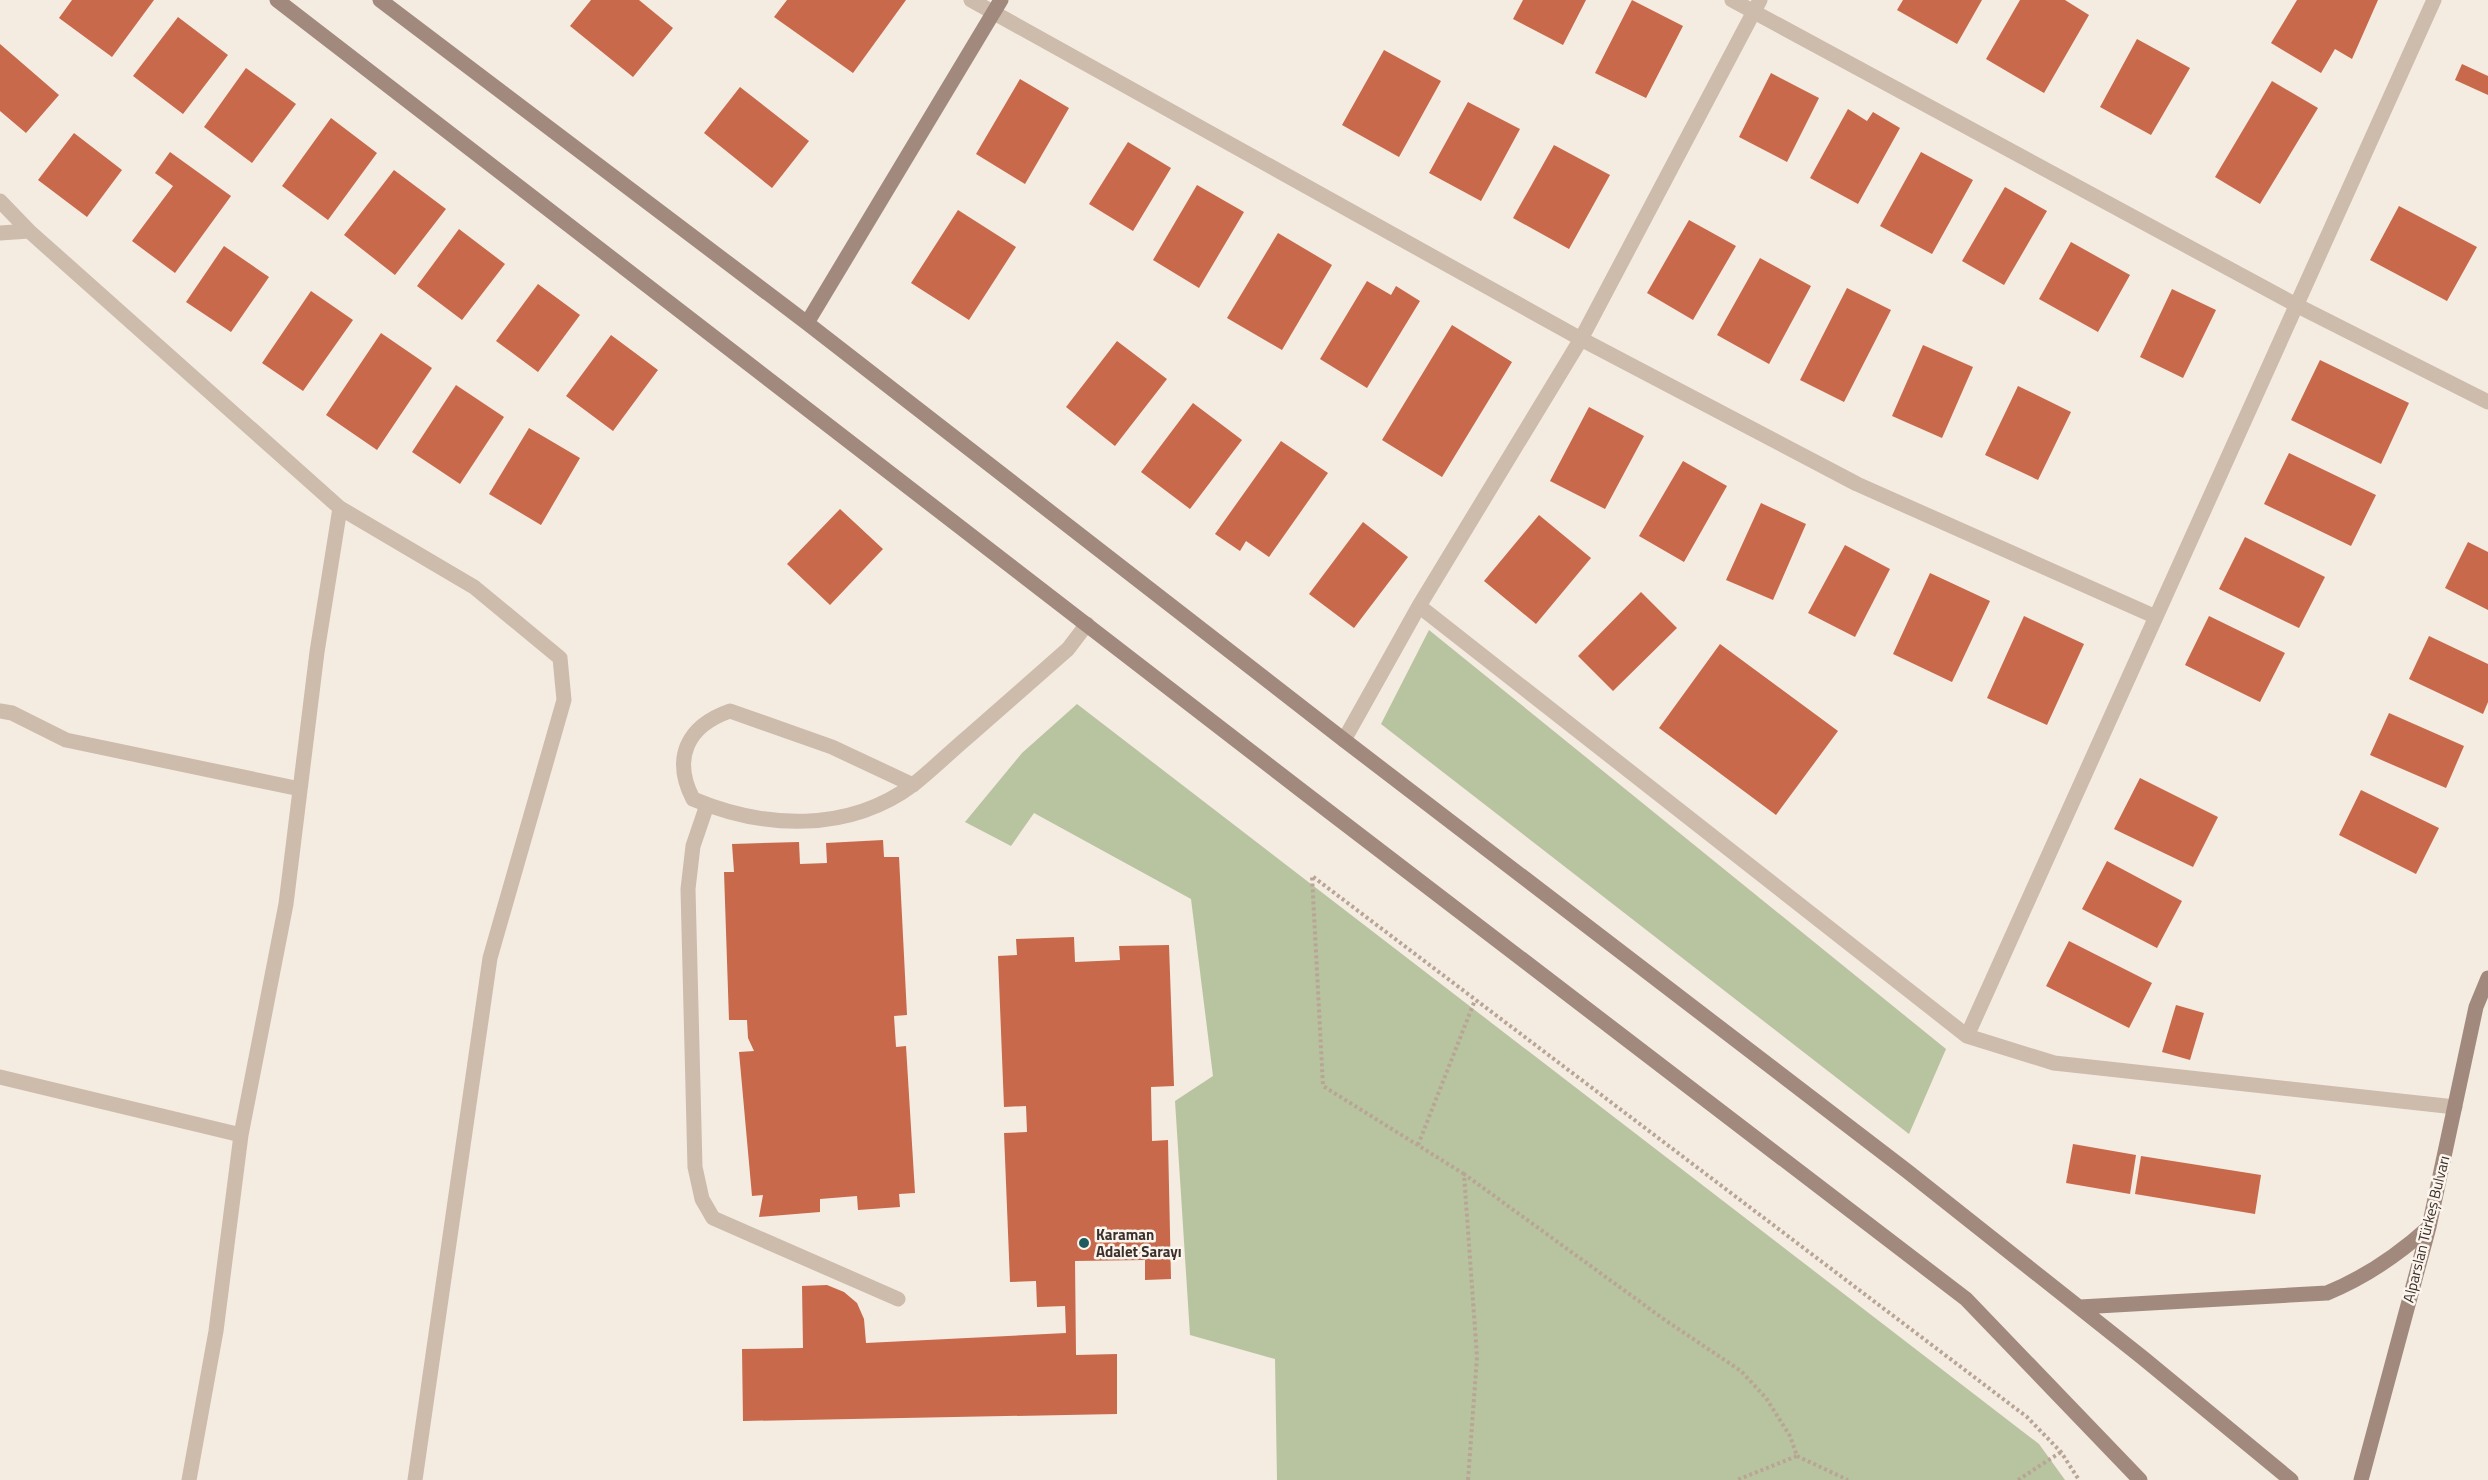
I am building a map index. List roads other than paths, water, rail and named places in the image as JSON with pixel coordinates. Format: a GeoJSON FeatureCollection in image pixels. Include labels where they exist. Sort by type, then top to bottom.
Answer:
{"type":"FeatureCollection","features":[{"type":"Feature","properties":{"kind":"main road"},"geometry":{"type":"LineString","coordinates":[[276,0],[1966,1299],[2140,1480]]}},
{"type":"Feature","properties":{"kind":"main road"},"geometry":{"type":"LineString","coordinates":[[380,0],[807,323],[1344,740],[1907,1171],[2080,1307],[2291,1480]]}},
{"type":"Feature","properties":{"kind":"main road"},"geometry":{"type":"LineString","coordinates":[[807,323],[1001,0]]}},
{"type":"Feature","properties":{"kind":"main road","name":"Alparslan Türkeş Bulvarı"},"geometry":{"type":"LineString","coordinates":[[2361,1480],[2429,1227],[2476,1007],[2488,978]]}},
{"type":"Feature","properties":{"kind":"main road"},"geometry":{"type":"LineString","coordinates":[[2080,1307],[2327,1293],[2356,1281],[2401,1252],[2429,1227]]}},
{"type":"Feature","properties":{"kind":"street"},"geometry":{"type":"LineString","coordinates":[[971,0],[992,14],[1581,339],[1857,484],[2156,617]]}},
{"type":"Feature","properties":{"kind":"street"},"geometry":{"type":"LineString","coordinates":[[1732,0],[1757,6],[2298,306],[2488,402]]}},
{"type":"Feature","properties":{"kind":"street"},"geometry":{"type":"LineString","coordinates":[[1967,1036],[2434,0]]}},
{"type":"Feature","properties":{"kind":"street"},"geometry":{"type":"LineString","coordinates":[[1344,740],[1419,606],[1581,339],[1757,6]]}},
{"type":"Feature","properties":{"kind":"street"},"geometry":{"type":"LineString","coordinates":[[0,201],[29,231],[340,508],[474,587],[560,658],[564,700],[490,958],[415,1480]]}},
{"type":"Feature","properties":{"kind":"street"},"geometry":{"type":"LineString","coordinates":[[0,233],[29,231]]}},
{"type":"Feature","properties":{"kind":"street"},"geometry":{"type":"LineString","coordinates":[[189,1480],[216,1331],[241,1135],[286,904],[317,652],[340,508]]}},
{"type":"Feature","properties":{"kind":"street"},"geometry":{"type":"LineString","coordinates":[[1419,606],[1967,1036],[2054,1063],[2455,1107]]}},
{"type":"Feature","properties":{"kind":"street"},"geometry":{"type":"LineString","coordinates":[[913,785],[832,747],[730,711],[702,725],[692,736],[685,750],[683,767],[685,784],[693,799],[746,817],[780,822],[815,822],[848,815],[881,803],[913,785],[1068,649],[1087,624]]}},
{"type":"Feature","properties":{"kind":"street"},"geometry":{"type":"LineString","coordinates":[[0,711],[12,713],[66,740],[300,789]]}},
{"type":"Feature","properties":{"kind":"street"},"geometry":{"type":"LineString","coordinates":[[707,805],[693,846],[688,889],[694,1167],[702,1199],[713,1218],[898,1299]]}},
{"type":"Feature","properties":{"kind":"street"},"geometry":{"type":"LineString","coordinates":[[0,1077],[241,1135]]}},
{"type":"Feature","properties":{"kind":"place","name":"Karaman Adalet Sarayı"},"geometry":{"type":"Point","coordinates":[1084,1243]}}]}
